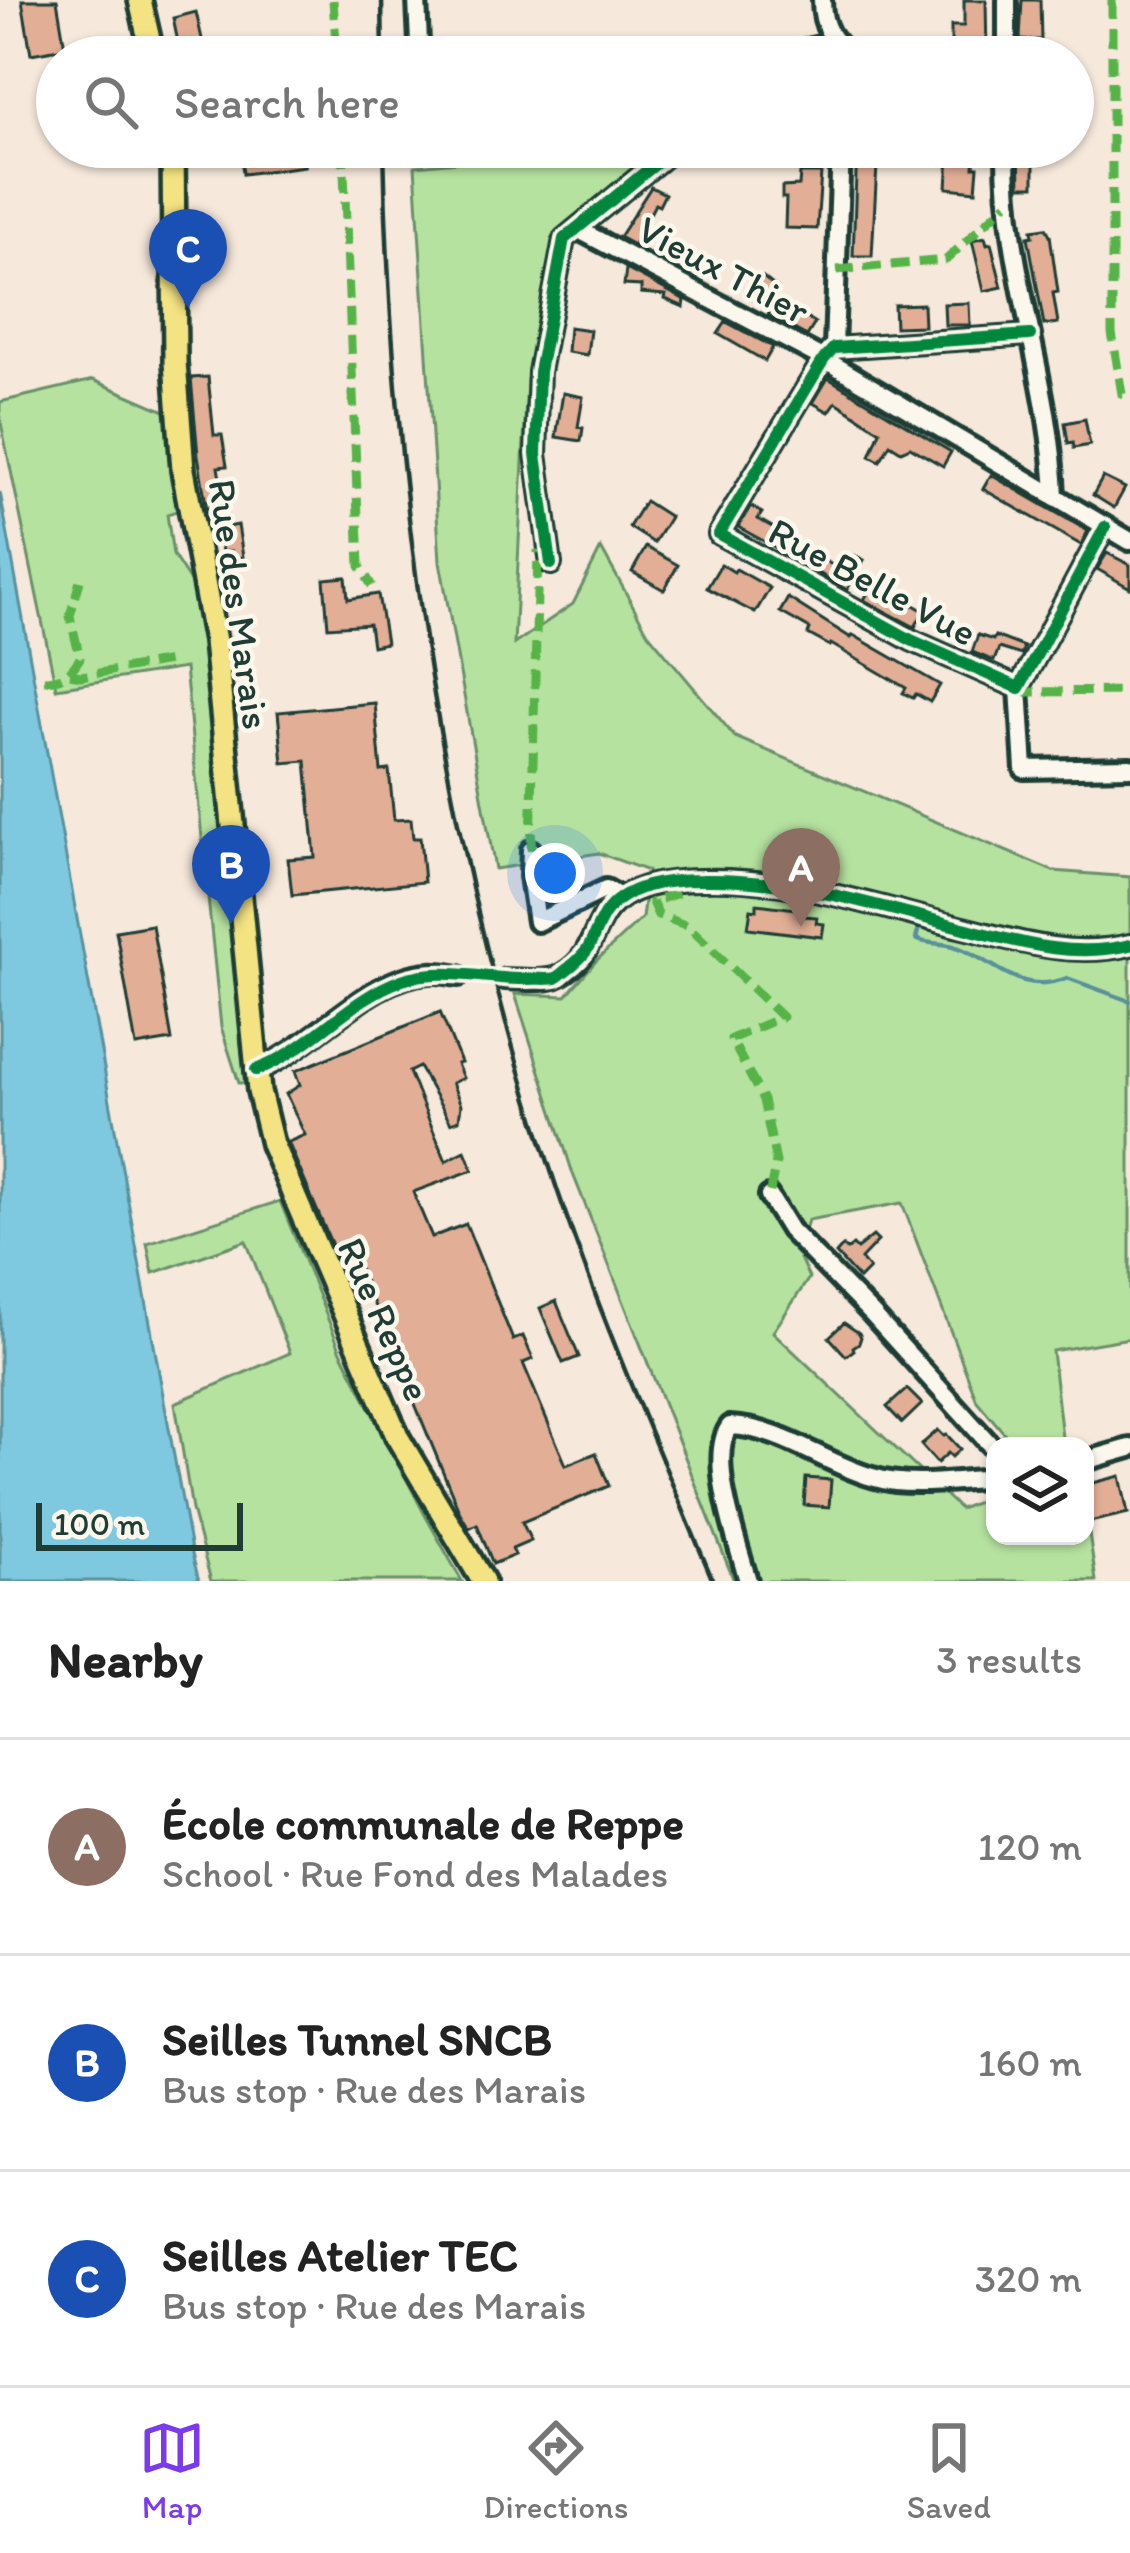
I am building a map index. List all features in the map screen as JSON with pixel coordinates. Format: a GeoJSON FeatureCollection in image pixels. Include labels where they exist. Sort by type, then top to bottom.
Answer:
{"type":"FeatureCollection","features":[{"type":"Feature","properties":{"kind":"main road"},"geometry":{"type":"LineString","coordinates":[[140,0],[148,36]]}},
{"type":"Feature","properties":{"kind":"main road","name":"Rue des Marais"},"geometry":{"type":"LineString","coordinates":[[173,168],[175,362],[183,470],[215,641],[256,1070]]}},
{"type":"Feature","properties":{"kind":"main road","name":"Rue Reppe"},"geometry":{"type":"LineString","coordinates":[[256,1070],[272,1144],[398,1438],[483,1581]]}},
{"type":"Feature","properties":{"kind":"street"},"geometry":{"type":"LineString","coordinates":[[417,0],[418,36]]}},
{"type":"Feature","properties":{"kind":"street"},"geometry":{"type":"LineString","coordinates":[[822,0],[831,36]]}},
{"type":"Feature","properties":{"kind":"street"},"geometry":{"type":"LineString","coordinates":[[1006,36],[1007,0]]}},
{"type":"Feature","properties":{"kind":"street","name":"Vieux Thier"},"geometry":{"type":"LineString","coordinates":[[650,168],[578,230],[829,354],[1130,541]]}},
{"type":"Feature","properties":{"kind":"street"},"geometry":{"type":"LineString","coordinates":[[840,168],[829,354],[1030,335]]}},
{"type":"Feature","properties":{"kind":"street"},"geometry":{"type":"LineString","coordinates":[[1002,168],[1053,446],[1055,496]]}},
{"type":"Feature","properties":{"kind":"street"},"geometry":{"type":"LineString","coordinates":[[551,564],[536,454],[539,372],[564,239],[578,230]]}},
{"type":"Feature","properties":{"kind":"street","name":"Rue Belle Vue"},"geometry":{"type":"LineString","coordinates":[[829,354],[719,534],[911,640],[1019,688]]}},
{"type":"Feature","properties":{"kind":"street"},"geometry":{"type":"LineString","coordinates":[[1105,527],[1019,688],[1024,769],[1130,767]]}},
{"type":"Feature","properties":{"kind":"street"},"geometry":{"type":"LineString","coordinates":[[531,850],[537,922],[606,889],[620,897]]}},
{"type":"Feature","properties":{"kind":"street"},"geometry":{"type":"LineString","coordinates":[[505,979],[556,978],[588,952],[604,916],[620,897],[653,884],[700,880],[745,881],[846,898],[1052,950],[1130,945]]}},
{"type":"Feature","properties":{"kind":"street"},"geometry":{"type":"LineString","coordinates":[[256,1070],[275,1063],[371,995],[401,980],[429,973],[459,976]]}},
{"type":"Feature","properties":{"kind":"street"},"geometry":{"type":"LineString","coordinates":[[770,1196],[790,1230],[986,1440]]}},
{"type":"Feature","properties":{"kind":"street"},"geometry":{"type":"LineString","coordinates":[[748,1581],[722,1470],[722,1436],[730,1426],[751,1426],[779,1436],[873,1478],[901,1482],[986,1478]]}},
{"type":"Feature","properties":{"kind":"street"},"geometry":{"type":"LineString","coordinates":[[1094,1458],[1130,1448]]}},
{"type":"Feature","properties":{"kind":"green space"},"geometry":{"type":"Polygon","coordinates":[[[415,168],[636,168],[558,232],[542,326],[537,327],[527,380],[514,644],[573,604],[601,548],[648,633],[735,737],[1053,871],[1130,877],[1130,1338],[1052,1351],[1062,1437],[1007,1437],[977,1401],[902,1203],[808,1220],[798,1254],[809,1278],[773,1332],[960,1509],[986,1499],[986,1545],[1091,1545],[1096,1581],[734,1581],[573,1174],[515,994],[566,996],[642,918],[648,871],[599,853],[495,869],[440,561],[415,168]]]}},
{"type":"Feature","properties":{"kind":"green space"},"geometry":{"type":"Polygon","coordinates":[[[93,380],[165,411],[180,510],[167,514],[173,555],[193,586],[205,664],[245,1083],[239,1083],[221,1027],[185,668],[56,688],[0,402],[93,380]]]}},
{"type":"Feature","properties":{"kind":"green space"},"geometry":{"type":"Polygon","coordinates":[[[280,1201],[341,1351],[462,1581],[211,1581],[192,1510],[175,1403],[290,1353],[246,1241],[153,1273],[147,1243],[280,1201]]]}},
{"type":"Feature","properties":{"kind":"water"},"geometry":{"type":"Polygon","coordinates":[[[0,492],[191,1550],[199,1581],[0,1581],[0,492]]]}},
{"type":"Feature","properties":{"kind":"building"},"geometry":{"type":"Polygon","coordinates":[[[22,0],[57,0],[63,36],[36,36],[36,53],[31,54],[22,0]]]}},
{"type":"Feature","properties":{"kind":"building"},"geometry":{"type":"Polygon","coordinates":[[[964,0],[986,0],[987,36],[951,36],[951,26],[964,26],[964,0]]]}},
{"type":"Feature","properties":{"kind":"building"},"geometry":{"type":"Polygon","coordinates":[[[1022,0],[1040,0],[1041,36],[1020,36],[1022,0]]]}},
{"type":"Feature","properties":{"kind":"building"},"geometry":{"type":"Polygon","coordinates":[[[196,12],[201,36],[177,36],[173,18],[196,12]]]}},
{"type":"Feature","properties":{"kind":"building"},"geometry":{"type":"Polygon","coordinates":[[[242,168],[290,168],[243,174],[242,168]]]}},
{"type":"Feature","properties":{"kind":"building"},"geometry":{"type":"Polygon","coordinates":[[[856,168],[877,168],[872,256],[853,256],[856,168]]]}},
{"type":"Feature","properties":{"kind":"building"},"geometry":{"type":"Polygon","coordinates":[[[948,168],[978,168],[976,191],[947,188],[948,168]]]}},
{"type":"Feature","properties":{"kind":"building"},"geometry":{"type":"Polygon","coordinates":[[[1020,168],[1034,168],[1034,186],[1020,186],[1020,168]]]}},
{"type":"Feature","properties":{"kind":"building"},"geometry":{"type":"Polygon","coordinates":[[[800,173],[821,173],[817,229],[785,228],[782,187],[799,186],[800,173]]]}},
{"type":"Feature","properties":{"kind":"building"},"geometry":{"type":"Polygon","coordinates":[[[651,187],[665,194],[634,245],[619,237],[651,187]]]}},
{"type":"Feature","properties":{"kind":"building"},"geometry":{"type":"Polygon","coordinates":[[[1046,228],[1058,292],[1053,293],[1058,323],[1044,325],[1028,237],[1033,236],[1032,230],[1046,228]]]}},
{"type":"Feature","properties":{"kind":"building"},"geometry":{"type":"Polygon","coordinates":[[[985,237],[991,243],[1002,287],[984,291],[972,240],[985,237]]]}},
{"type":"Feature","properties":{"kind":"building"},"geometry":{"type":"Polygon","coordinates":[[[626,269],[685,300],[684,307],[665,299],[666,295],[641,293],[641,286],[624,285],[626,269]]]}},
{"type":"Feature","properties":{"kind":"building"},"geometry":{"type":"Polygon","coordinates":[[[763,277],[778,289],[773,297],[815,323],[807,336],[768,315],[771,310],[750,298],[763,277]]]}},
{"type":"Feature","properties":{"kind":"building"},"geometry":{"type":"Polygon","coordinates":[[[969,303],[970,325],[945,325],[944,304],[969,303]]]}},
{"type":"Feature","properties":{"kind":"building"},"geometry":{"type":"Polygon","coordinates":[[[923,304],[924,326],[895,327],[894,305],[923,304]]]}},
{"type":"Feature","properties":{"kind":"building"},"geometry":{"type":"Polygon","coordinates":[[[726,322],[773,347],[765,361],[718,334],[726,322]]]}},
{"type":"Feature","properties":{"kind":"building"},"geometry":{"type":"Polygon","coordinates":[[[569,327],[590,330],[587,355],[567,352],[569,327]]]}},
{"type":"Feature","properties":{"kind":"building"},"geometry":{"type":"Polygon","coordinates":[[[208,377],[214,435],[222,435],[227,466],[218,467],[228,527],[238,525],[243,557],[233,559],[231,551],[222,552],[214,509],[207,511],[198,455],[191,378],[208,377]]]}},
{"type":"Feature","properties":{"kind":"building"},"geometry":{"type":"Polygon","coordinates":[[[828,378],[951,452],[943,466],[910,447],[901,451],[890,444],[880,461],[870,456],[880,431],[836,402],[829,412],[813,403],[828,378]]]}},
{"type":"Feature","properties":{"kind":"building"},"geometry":{"type":"Polygon","coordinates":[[[563,393],[583,397],[578,427],[583,428],[581,441],[556,437],[563,393]]]}},
{"type":"Feature","properties":{"kind":"building"},"geometry":{"type":"Polygon","coordinates":[[[1085,419],[1090,445],[1074,448],[1073,442],[1068,443],[1065,423],[1085,419]]]}},
{"type":"Feature","properties":{"kind":"building"},"geometry":{"type":"Polygon","coordinates":[[[991,475],[1088,531],[1081,545],[983,489],[991,475]]]}},
{"type":"Feature","properties":{"kind":"building"},"geometry":{"type":"Polygon","coordinates":[[[1103,477],[1125,488],[1114,508],[1093,495],[1103,477]]]}},
{"type":"Feature","properties":{"kind":"building"},"geometry":{"type":"Polygon","coordinates":[[[645,501],[670,517],[654,543],[629,527],[645,501]]]}},
{"type":"Feature","properties":{"kind":"building"},"geometry":{"type":"Polygon","coordinates":[[[751,506],[762,513],[758,519],[797,541],[789,555],[738,527],[751,506]]]}},
{"type":"Feature","properties":{"kind":"building"},"geometry":{"type":"Polygon","coordinates":[[[646,547],[678,565],[664,590],[632,572],[646,547]]]}},
{"type":"Feature","properties":{"kind":"building"},"geometry":{"type":"Polygon","coordinates":[[[1107,553],[1130,565],[1130,588],[1097,569],[1107,553]]]}},
{"type":"Feature","properties":{"kind":"building"},"geometry":{"type":"Polygon","coordinates":[[[814,554],[837,568],[843,557],[864,560],[847,590],[807,566],[814,554]]]}},
{"type":"Feature","properties":{"kind":"building"},"geometry":{"type":"Polygon","coordinates":[[[721,564],[770,588],[755,613],[707,588],[721,564]]]}},
{"type":"Feature","properties":{"kind":"building"},"geometry":{"type":"Polygon","coordinates":[[[346,577],[348,599],[378,594],[386,643],[372,646],[369,624],[328,627],[324,579],[346,577]]]}},
{"type":"Feature","properties":{"kind":"building"},"geometry":{"type":"Polygon","coordinates":[[[874,581],[895,589],[892,600],[924,611],[915,627],[864,600],[874,581]]]}},
{"type":"Feature","properties":{"kind":"building"},"geometry":{"type":"Polygon","coordinates":[[[788,598],[940,685],[930,702],[903,693],[906,688],[808,634],[810,629],[780,612],[788,598]]]}},
{"type":"Feature","properties":{"kind":"building"},"geometry":{"type":"Polygon","coordinates":[[[978,635],[1024,647],[1021,655],[999,648],[994,661],[972,652],[978,635]]]}},
{"type":"Feature","properties":{"kind":"building"},"geometry":{"type":"Polygon","coordinates":[[[375,703],[381,771],[389,770],[394,820],[411,819],[413,838],[420,838],[424,882],[292,895],[288,859],[315,857],[306,761],[283,763],[278,712],[375,703]]]}},
{"type":"Feature","properties":{"kind":"building"},"geometry":{"type":"Polygon","coordinates":[[[757,904],[804,910],[804,916],[817,917],[816,923],[824,924],[822,937],[748,928],[751,909],[757,910],[757,904]]]}},
{"type":"Feature","properties":{"kind":"building"},"geometry":{"type":"Polygon","coordinates":[[[152,925],[172,1040],[136,1046],[116,931],[152,925]]]}},
{"type":"Feature","properties":{"kind":"building"},"geometry":{"type":"Polygon","coordinates":[[[440,1012],[461,1063],[457,1064],[463,1078],[452,1083],[461,1105],[459,1120],[451,1123],[419,1067],[409,1072],[446,1161],[465,1151],[473,1170],[413,1192],[432,1237],[466,1224],[513,1340],[523,1336],[533,1359],[523,1363],[566,1465],[596,1453],[609,1486],[522,1522],[531,1541],[512,1549],[515,1555],[493,1564],[477,1524],[469,1528],[460,1513],[352,1251],[337,1257],[288,1142],[305,1135],[286,1094],[300,1085],[295,1071],[440,1012]]]}},
{"type":"Feature","properties":{"kind":"building"},"geometry":{"type":"Polygon","coordinates":[[[873,1236],[878,1241],[861,1259],[869,1269],[859,1279],[836,1254],[843,1246],[857,1249],[873,1236]]]}},
{"type":"Feature","properties":{"kind":"building"},"geometry":{"type":"Polygon","coordinates":[[[556,1301],[579,1357],[563,1363],[540,1308],[556,1301]]]}},
{"type":"Feature","properties":{"kind":"building"},"geometry":{"type":"Polygon","coordinates":[[[844,1323],[861,1337],[846,1356],[829,1337],[844,1323]]]}},
{"type":"Feature","properties":{"kind":"building"},"geometry":{"type":"Polygon","coordinates":[[[907,1389],[922,1404],[902,1423],[887,1407],[907,1389]]]}},
{"type":"Feature","properties":{"kind":"building"},"geometry":{"type":"Polygon","coordinates":[[[938,1430],[960,1449],[937,1463],[921,1445],[938,1430]]]}},
{"type":"Feature","properties":{"kind":"building"},"geometry":{"type":"Polygon","coordinates":[[[1120,1476],[1128,1513],[1094,1521],[1094,1483],[1120,1476]]]}},
{"type":"Feature","properties":{"kind":"building"},"geometry":{"type":"Polygon","coordinates":[[[806,1478],[831,1480],[829,1507],[804,1505],[806,1478]]]}},
{"type":"Feature","properties":{"kind":"waterway"},"geometry":{"type":"LineString","coordinates":[[918,931],[916,939],[968,952],[1020,980],[1049,983],[1067,978],[1130,1001]]}},
{"type":"Feature","properties":{"kind":"tunnel"},"geometry":{"type":"LineString","coordinates":[[459,976],[505,979]]}},
{"type":"Feature","properties":{"kind":"railway"},"geometry":{"type":"LineString","coordinates":[[382,0],[383,36]]}},
{"type":"Feature","properties":{"kind":"railway"},"geometry":{"type":"LineString","coordinates":[[385,168],[398,412],[412,544],[431,676],[484,937],[518,1065],[575,1241],[713,1581]]}},
{"type":"Feature","properties":{"kind":"marked path"},"geometry":{"type":"LineString","coordinates":[[333,0],[336,36]]}},
{"type":"Feature","properties":{"kind":"marked path"},"geometry":{"type":"LineString","coordinates":[[1112,0],[1112,333],[1122,394],[1130,394]]}},
{"type":"Feature","properties":{"kind":"marked path"},"geometry":{"type":"LineString","coordinates":[[344,168],[360,566],[372,586]]}},
{"type":"Feature","properties":{"kind":"marked path"},"geometry":{"type":"LineString","coordinates":[[837,270],[946,260],[1007,203]]}},
{"type":"Feature","properties":{"kind":"marked path"},"geometry":{"type":"LineString","coordinates":[[531,850],[538,550]]}},
{"type":"Feature","properties":{"kind":"marked path"},"geometry":{"type":"LineString","coordinates":[[44,680],[65,675],[80,658],[70,616],[80,581]]}},
{"type":"Feature","properties":{"kind":"marked path"},"geometry":{"type":"LineString","coordinates":[[70,674],[170,661]]}},
{"type":"Feature","properties":{"kind":"marked path"},"geometry":{"type":"LineString","coordinates":[[1019,688],[1025,692],[1130,691]]}},
{"type":"Feature","properties":{"kind":"marked path"},"geometry":{"type":"LineString","coordinates":[[678,893],[652,902],[658,915],[688,926],[782,1017],[731,1039],[763,1100],[776,1162],[769,1196]]}},
{"type":"Feature","properties":{"kind":"cycle path"},"geometry":{"type":"LineString","coordinates":[[551,564],[536,454],[539,372],[564,239],[650,168]]}},
{"type":"Feature","properties":{"kind":"cycle path"},"geometry":{"type":"LineString","coordinates":[[1030,335],[834,348],[719,534],[911,640],[1019,688],[1105,527]]}},
{"type":"Feature","properties":{"kind":"cycle path"},"geometry":{"type":"LineString","coordinates":[[256,1070],[294,1050],[364,999],[402,980],[448,974],[556,978],[584,954],[613,905],[635,890],[661,883],[766,883],[1040,946],[1085,950],[1130,945]]}},
{"type":"Feature","properties":{"kind":"place","name":"Seilles Atelier TEC"},"geometry":{"type":"Point","coordinates":[188,308]}},
{"type":"Feature","properties":{"kind":"place","name":"Seilles Tunnel SNCB"},"geometry":{"type":"Point","coordinates":[231,924]}},
{"type":"Feature","properties":{"kind":"place","name":"École communale de Reppe"},"geometry":{"type":"Point","coordinates":[801,927]}}]}
